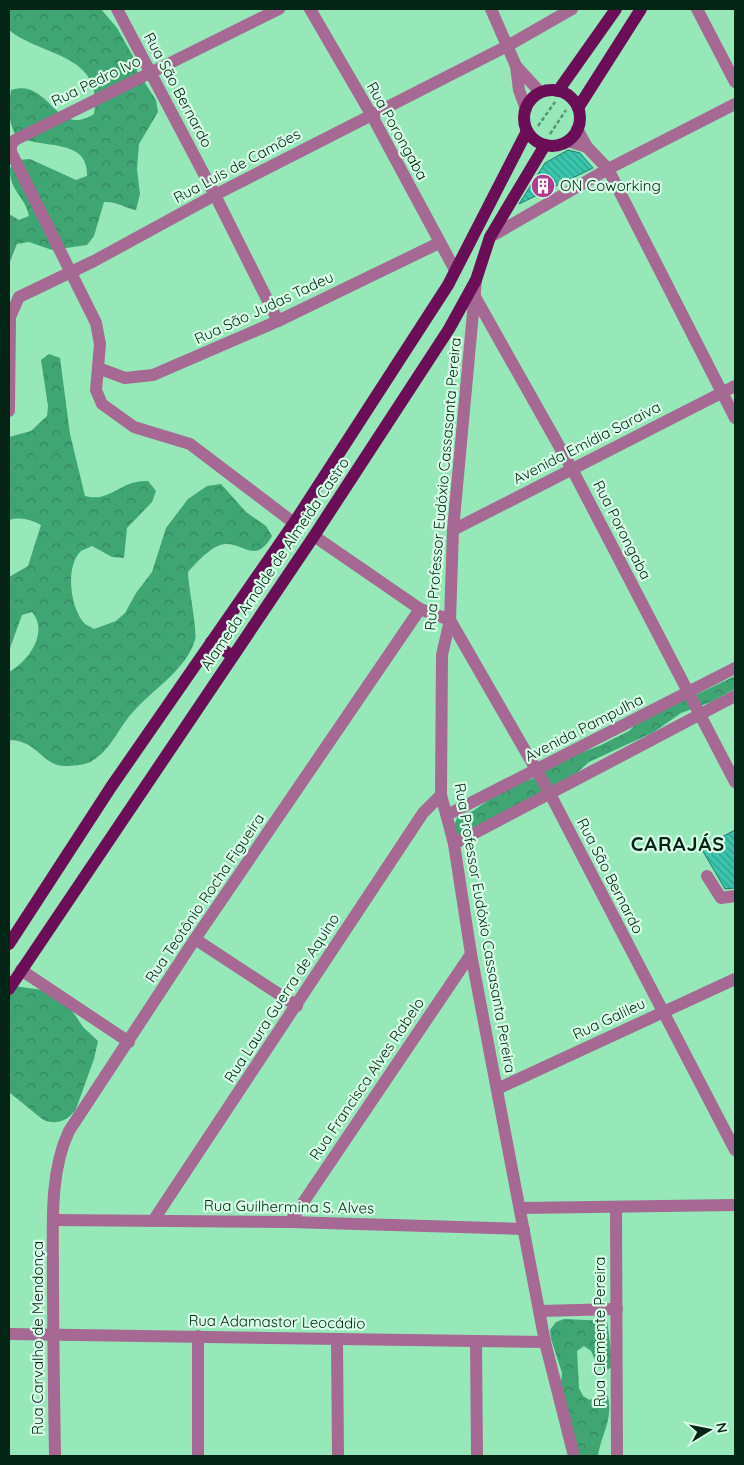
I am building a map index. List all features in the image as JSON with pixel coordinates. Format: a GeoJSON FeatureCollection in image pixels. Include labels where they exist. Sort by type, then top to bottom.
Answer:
{"type":"FeatureCollection","features":[{"type":"Feature","properties":{"kind":"main road"},"geometry":{"type":"LineString","coordinates":[[558,90],[616,9]]}},
{"type":"Feature","properties":{"kind":"main road"},"geometry":{"type":"LineString","coordinates":[[578,108],[641,9]]}},
{"type":"Feature","properties":{"kind":"main road"},"geometry":{"type":"LineString","coordinates":[[558,90],[573,100],[578,108],[580,117],[577,129],[568,141],[559,145],[546,145],[533,139],[527,131],[524,122],[526,109],[533,98],[540,92],[558,90]]}},
{"type":"Feature","properties":{"kind":"main road","name":"Alameda Arnolde de Almeida Castro"},"geometry":{"type":"LineString","coordinates":[[9,944],[111,786],[294,523],[448,285],[527,131]]}},
{"type":"Feature","properties":{"kind":"main road","name":"Alameda Arnolde de Almeida Castro"},"geometry":{"type":"LineString","coordinates":[[9,989],[314,536],[449,329],[476,280],[490,237],[546,145]]}},
{"type":"Feature","properties":{"kind":"main road"},"geometry":{"type":"LineString","coordinates":[[211,642],[233,656]]}},
{"type":"Feature","properties":{"kind":"street","name":"Rua São Bernardo"},"geometry":{"type":"LineString","coordinates":[[117,9],[215,195],[278,321]]}},
{"type":"Feature","properties":{"kind":"street","name":"Rua Pedro Ivo"},"geometry":{"type":"LineString","coordinates":[[70,272],[11,152],[10,145],[15,140],[279,9]]}},
{"type":"Feature","properties":{"kind":"street","name":"Rua Porongaba"},"geometry":{"type":"LineString","coordinates":[[310,9],[371,114],[455,270]]}},
{"type":"Feature","properties":{"kind":"street"},"geometry":{"type":"LineString","coordinates":[[491,9],[516,66],[519,90],[526,109]]}},
{"type":"Feature","properties":{"kind":"street","name":"Rua Luis de Camões"},"geometry":{"type":"LineString","coordinates":[[9,411],[10,317],[13,306],[19,297],[508,45],[572,9]]}},
{"type":"Feature","properties":{"kind":"street"},"geometry":{"type":"LineString","coordinates":[[697,9],[735,82]]}},
{"type":"Feature","properties":{"kind":"street"},"geometry":{"type":"LineString","coordinates":[[516,66],[540,92]]}},
{"type":"Feature","properties":{"kind":"street"},"geometry":{"type":"LineString","coordinates":[[490,237],[608,169],[735,104]]}},
{"type":"Feature","properties":{"kind":"street"},"geometry":{"type":"LineString","coordinates":[[577,129],[587,147],[608,169],[735,418]]}},
{"type":"Feature","properties":{"kind":"street"},"geometry":{"type":"LineString","coordinates":[[568,141],[587,147]]}},
{"type":"Feature","properties":{"kind":"street","name":"Rua São Judas Tadeu"},"geometry":{"type":"LineString","coordinates":[[98,368],[125,378],[154,375],[278,321],[439,243]]}},
{"type":"Feature","properties":{"kind":"street"},"geometry":{"type":"LineString","coordinates":[[70,272],[96,323],[100,344],[96,390],[102,404],[134,427],[190,444],[294,523]]}},
{"type":"Feature","properties":{"kind":"street","name":"Rua Professor Eudóxio Cassasanta Pereira"},"geometry":{"type":"LineString","coordinates":[[476,280],[452,530],[450,620],[442,655],[441,795],[454,844],[471,954],[521,1208],[545,1342],[574,1456]]}},
{"type":"Feature","properties":{"kind":"street","name":"Rua Porongaba"},"geometry":{"type":"LineString","coordinates":[[474,295],[572,469],[735,782]]}},
{"type":"Feature","properties":{"kind":"street","name":"Avenida Emídia Saraiva"},"geometry":{"type":"LineString","coordinates":[[452,530],[735,386]]}},
{"type":"Feature","properties":{"kind":"street"},"geometry":{"type":"LineString","coordinates":[[314,536],[420,609],[450,620]]}},
{"type":"Feature","properties":{"kind":"street","name":"Rua Teotônio Rocha Figueira"},"geometry":{"type":"LineString","coordinates":[[53,1220],[59,1157],[69,1131],[195,939],[420,609]]}},
{"type":"Feature","properties":{"kind":"street","name":"Rua São Bernardo"},"geometry":{"type":"LineString","coordinates":[[450,620],[549,792],[735,1150]]}},
{"type":"Feature","properties":{"kind":"street","name":"Avenida Pampulha"},"geometry":{"type":"LineString","coordinates":[[447,815],[735,668]]}},
{"type":"Feature","properties":{"kind":"street"},"geometry":{"type":"LineString","coordinates":[[454,844],[549,792],[735,696]]}},
{"type":"Feature","properties":{"kind":"street","name":"Rua Laura Guerra de Aquino"},"geometry":{"type":"LineString","coordinates":[[153,1221],[298,1006],[423,813],[441,795]]}},
{"type":"Feature","properties":{"kind":"street"},"geometry":{"type":"LineString","coordinates":[[707,876],[720,898],[735,896]]}},
{"type":"Feature","properties":{"kind":"street"},"geometry":{"type":"LineString","coordinates":[[195,939],[298,1006]]}},
{"type":"Feature","properties":{"kind":"street","name":"Rua Francisca Alves Rabelo"},"geometry":{"type":"LineString","coordinates":[[290,1222],[471,954]]}},
{"type":"Feature","properties":{"kind":"street"},"geometry":{"type":"LineString","coordinates":[[21,970],[129,1042]]}},
{"type":"Feature","properties":{"kind":"street","name":"Rua Galileu"},"geometry":{"type":"LineString","coordinates":[[497,1089],[735,979]]}},
{"type":"Feature","properties":{"kind":"street"},"geometry":{"type":"LineString","coordinates":[[521,1208],[735,1206]]}},
{"type":"Feature","properties":{"kind":"street","name":"Rua Clemente Pereira"},"geometry":{"type":"LineString","coordinates":[[616,1208],[617,1456]]}},
{"type":"Feature","properties":{"kind":"street","name":"Rua Guilhermina S. Alves"},"geometry":{"type":"LineString","coordinates":[[53,1220],[290,1222],[524,1229]]}},
{"type":"Feature","properties":{"kind":"street","name":"Rua Carvalho de Mendonça"},"geometry":{"type":"LineString","coordinates":[[53,1220],[55,1456]]}},
{"type":"Feature","properties":{"kind":"street"},"geometry":{"type":"LineString","coordinates":[[540,1311],[617,1308]]}},
{"type":"Feature","properties":{"kind":"street","name":"Rua Adamastor Leocádio"},"geometry":{"type":"LineString","coordinates":[[9,1334],[545,1342]]}},
{"type":"Feature","properties":{"kind":"street"},"geometry":{"type":"LineString","coordinates":[[198,1336],[198,1456]]}},
{"type":"Feature","properties":{"kind":"street"},"geometry":{"type":"LineString","coordinates":[[338,1339],[338,1456]]}},
{"type":"Feature","properties":{"kind":"street"},"geometry":{"type":"LineString","coordinates":[[476,1342],[477,1456]]}},
{"type":"Feature","properties":{"kind":"green space"},"geometry":{"type":"Polygon","coordinates":[[[9,9],[101,9],[117,28],[134,58],[137,71],[156,100],[158,112],[139,144],[137,169],[140,194],[136,210],[104,202],[94,236],[87,245],[52,250],[29,242],[17,244],[9,264],[9,214],[19,220],[29,216],[12,182],[10,168],[19,160],[30,159],[76,180],[87,176],[86,164],[80,155],[72,150],[16,136],[9,114],[11,90],[24,88],[35,92],[61,114],[70,119],[81,120],[94,114],[95,94],[90,79],[68,59],[23,39],[9,30],[9,9]]]}},
{"type":"Feature","properties":{"kind":"green space"},"geometry":{"type":"Polygon","coordinates":[[[49,354],[60,358],[70,434],[85,496],[102,496],[130,484],[148,481],[156,491],[152,502],[127,528],[124,558],[112,557],[92,546],[81,551],[76,558],[71,576],[71,587],[75,607],[85,624],[94,629],[116,621],[125,613],[136,593],[152,572],[166,528],[188,499],[207,486],[221,484],[246,512],[266,526],[272,536],[266,545],[255,551],[232,545],[220,545],[205,555],[188,572],[196,636],[191,651],[168,679],[133,712],[105,751],[89,762],[72,766],[58,765],[27,744],[9,740],[9,672],[30,653],[37,637],[38,628],[37,620],[32,612],[22,615],[9,651],[9,577],[28,566],[41,525],[25,519],[9,520],[9,437],[31,431],[47,416],[48,406],[41,360],[49,354]]]}},
{"type":"Feature","properties":{"kind":"green space"},"geometry":{"type":"Polygon","coordinates":[[[735,676],[735,689],[711,702],[681,713],[654,732],[589,762],[571,778],[461,837],[452,831],[458,815],[473,811],[504,789],[534,778],[551,764],[599,746],[629,731],[637,723],[735,676]]]}},
{"type":"Feature","properties":{"kind":"green space"},"geometry":{"type":"Polygon","coordinates":[[[14,986],[50,991],[65,1000],[83,1027],[98,1041],[94,1059],[76,1109],[69,1117],[61,1121],[52,1122],[42,1119],[9,1092],[9,991],[14,986]]]}},
{"type":"Feature","properties":{"kind":"green space"},"geometry":{"type":"Polygon","coordinates":[[[564,1319],[607,1321],[613,1366],[606,1371],[598,1367],[591,1351],[584,1346],[577,1351],[579,1388],[583,1396],[590,1400],[606,1392],[609,1400],[609,1417],[598,1456],[579,1456],[560,1391],[562,1373],[550,1330],[556,1322],[564,1319]]]}},
{"type":"Feature","properties":{"kind":"building","name":"ON Coworking"},"geometry":{"type":"Polygon","coordinates":[[[568,150],[580,153],[593,168],[519,204],[545,163],[568,150]]]}},
{"type":"Feature","properties":{"kind":"building"},"geometry":{"type":"Polygon","coordinates":[[[735,830],[735,888],[725,889],[701,848],[735,830]]]}},
{"type":"Feature","properties":{"kind":"place","name":"ON Coworking"},"geometry":{"type":"Point","coordinates":[543,186]}},
{"type":"Feature","properties":{"kind":"district","name":"CARAJÁS"},"geometry":{"type":"Point","coordinates":[678,844]}}]}
